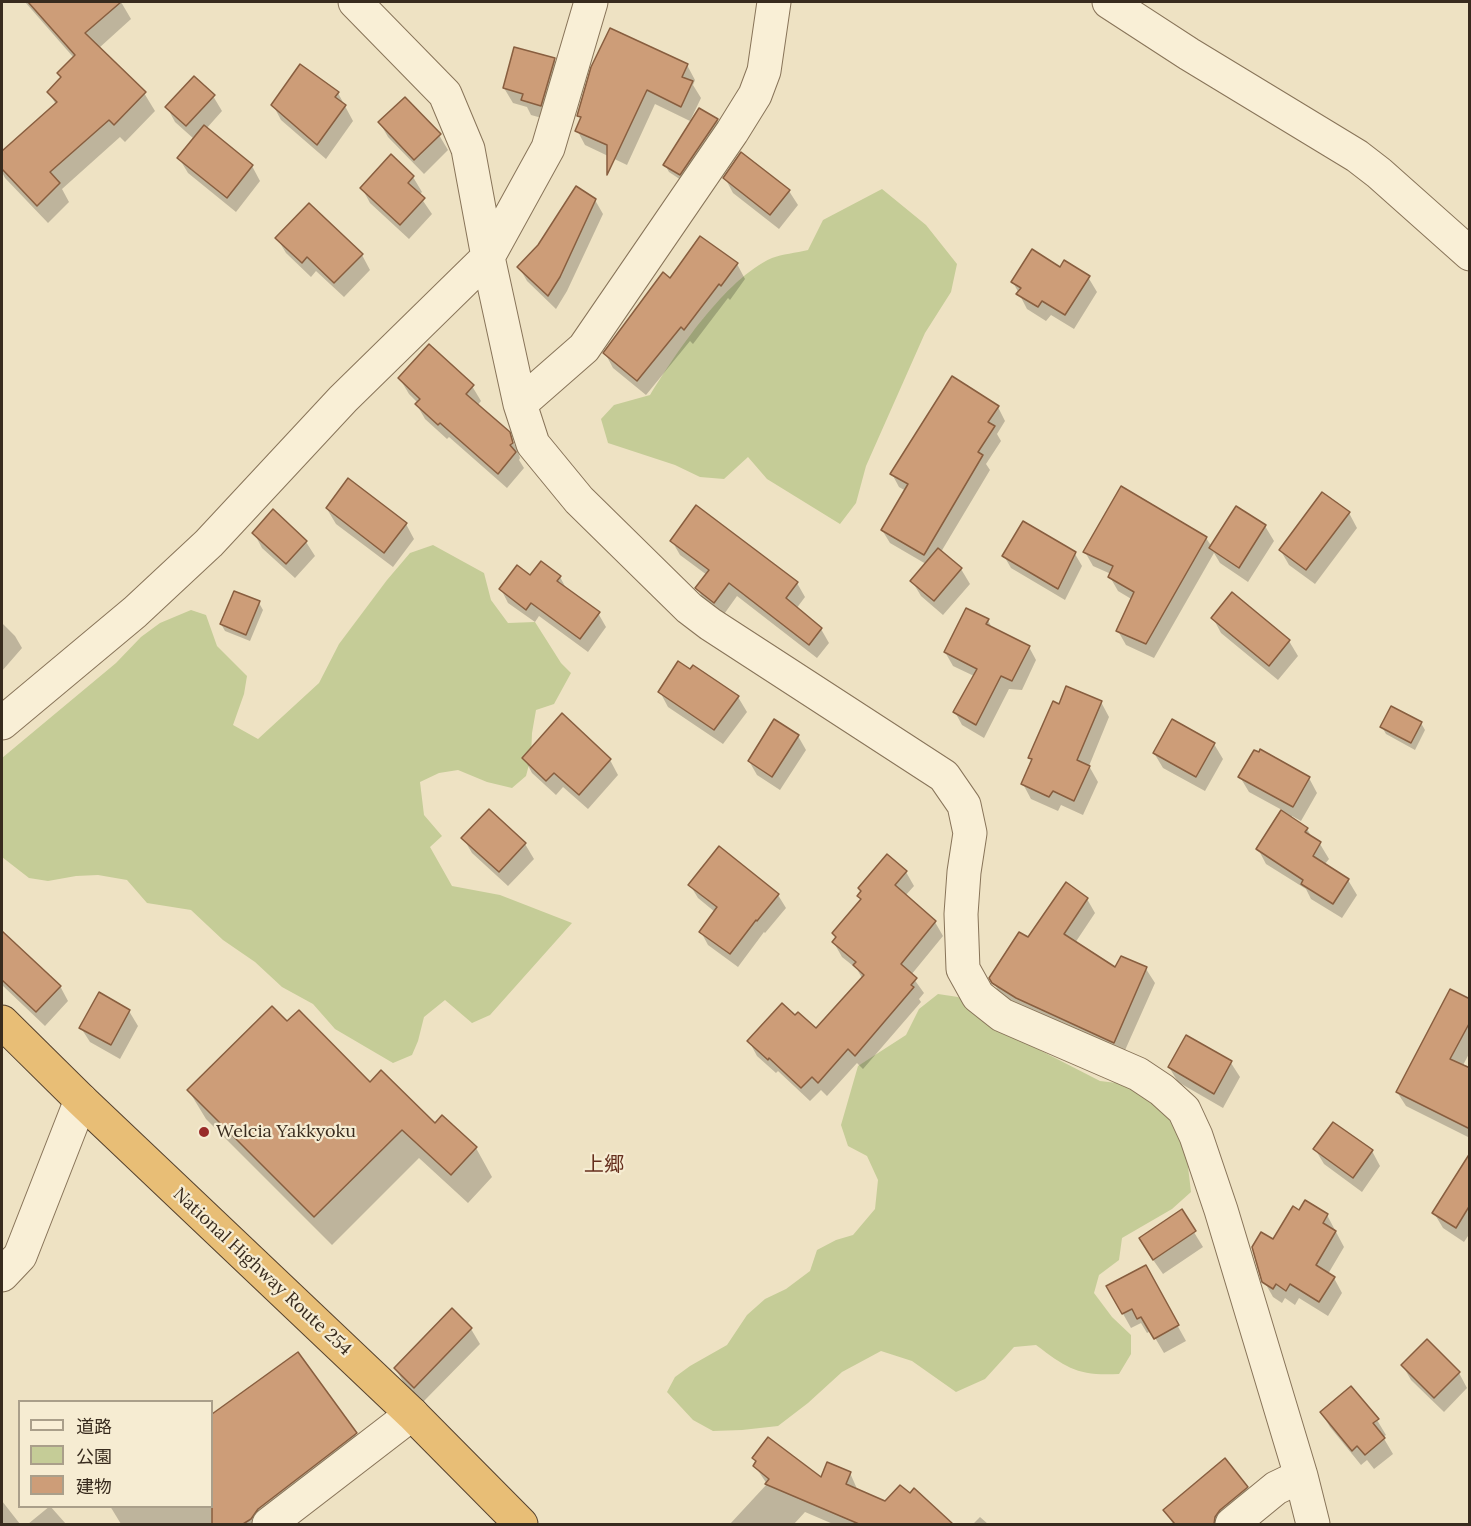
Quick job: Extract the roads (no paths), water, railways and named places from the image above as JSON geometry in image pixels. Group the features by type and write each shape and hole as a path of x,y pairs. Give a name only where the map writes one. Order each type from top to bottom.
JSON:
{"highway":[{"name":"National Highway Route 254","path":"2,1022 412,1414 521,1524"}],"street":[{"path":"355,2 445,94 468,149 520,404 533,444 579,500 689,608 710,624 944,776 964,805 970,833 963,872 961,914 963,969 978,996 1002,1015 1138,1074 1162,1090 1184,1110 1196,1136 1221,1210 1301,1476 1313,1524"},
{"path":"2,723 135,612 209,543 343,399 488,256 548,148 591,2"},
{"path":"520,404 585,348 732,132 755,95 764,71 774,2"},
{"path":"1109,2 1189,54 1357,156 1470,254"},
{"path":"2,1275 20,1256 81,1100"},
{"path":"269,1524 412,1414"},
{"path":"1232,1524 1276,1488 1301,1476"}],"place":[{"name":"Welcia Yakkyoku","path":"204,1132"}],"district":[{"name":"上郷","path":"604,1165"}]}
